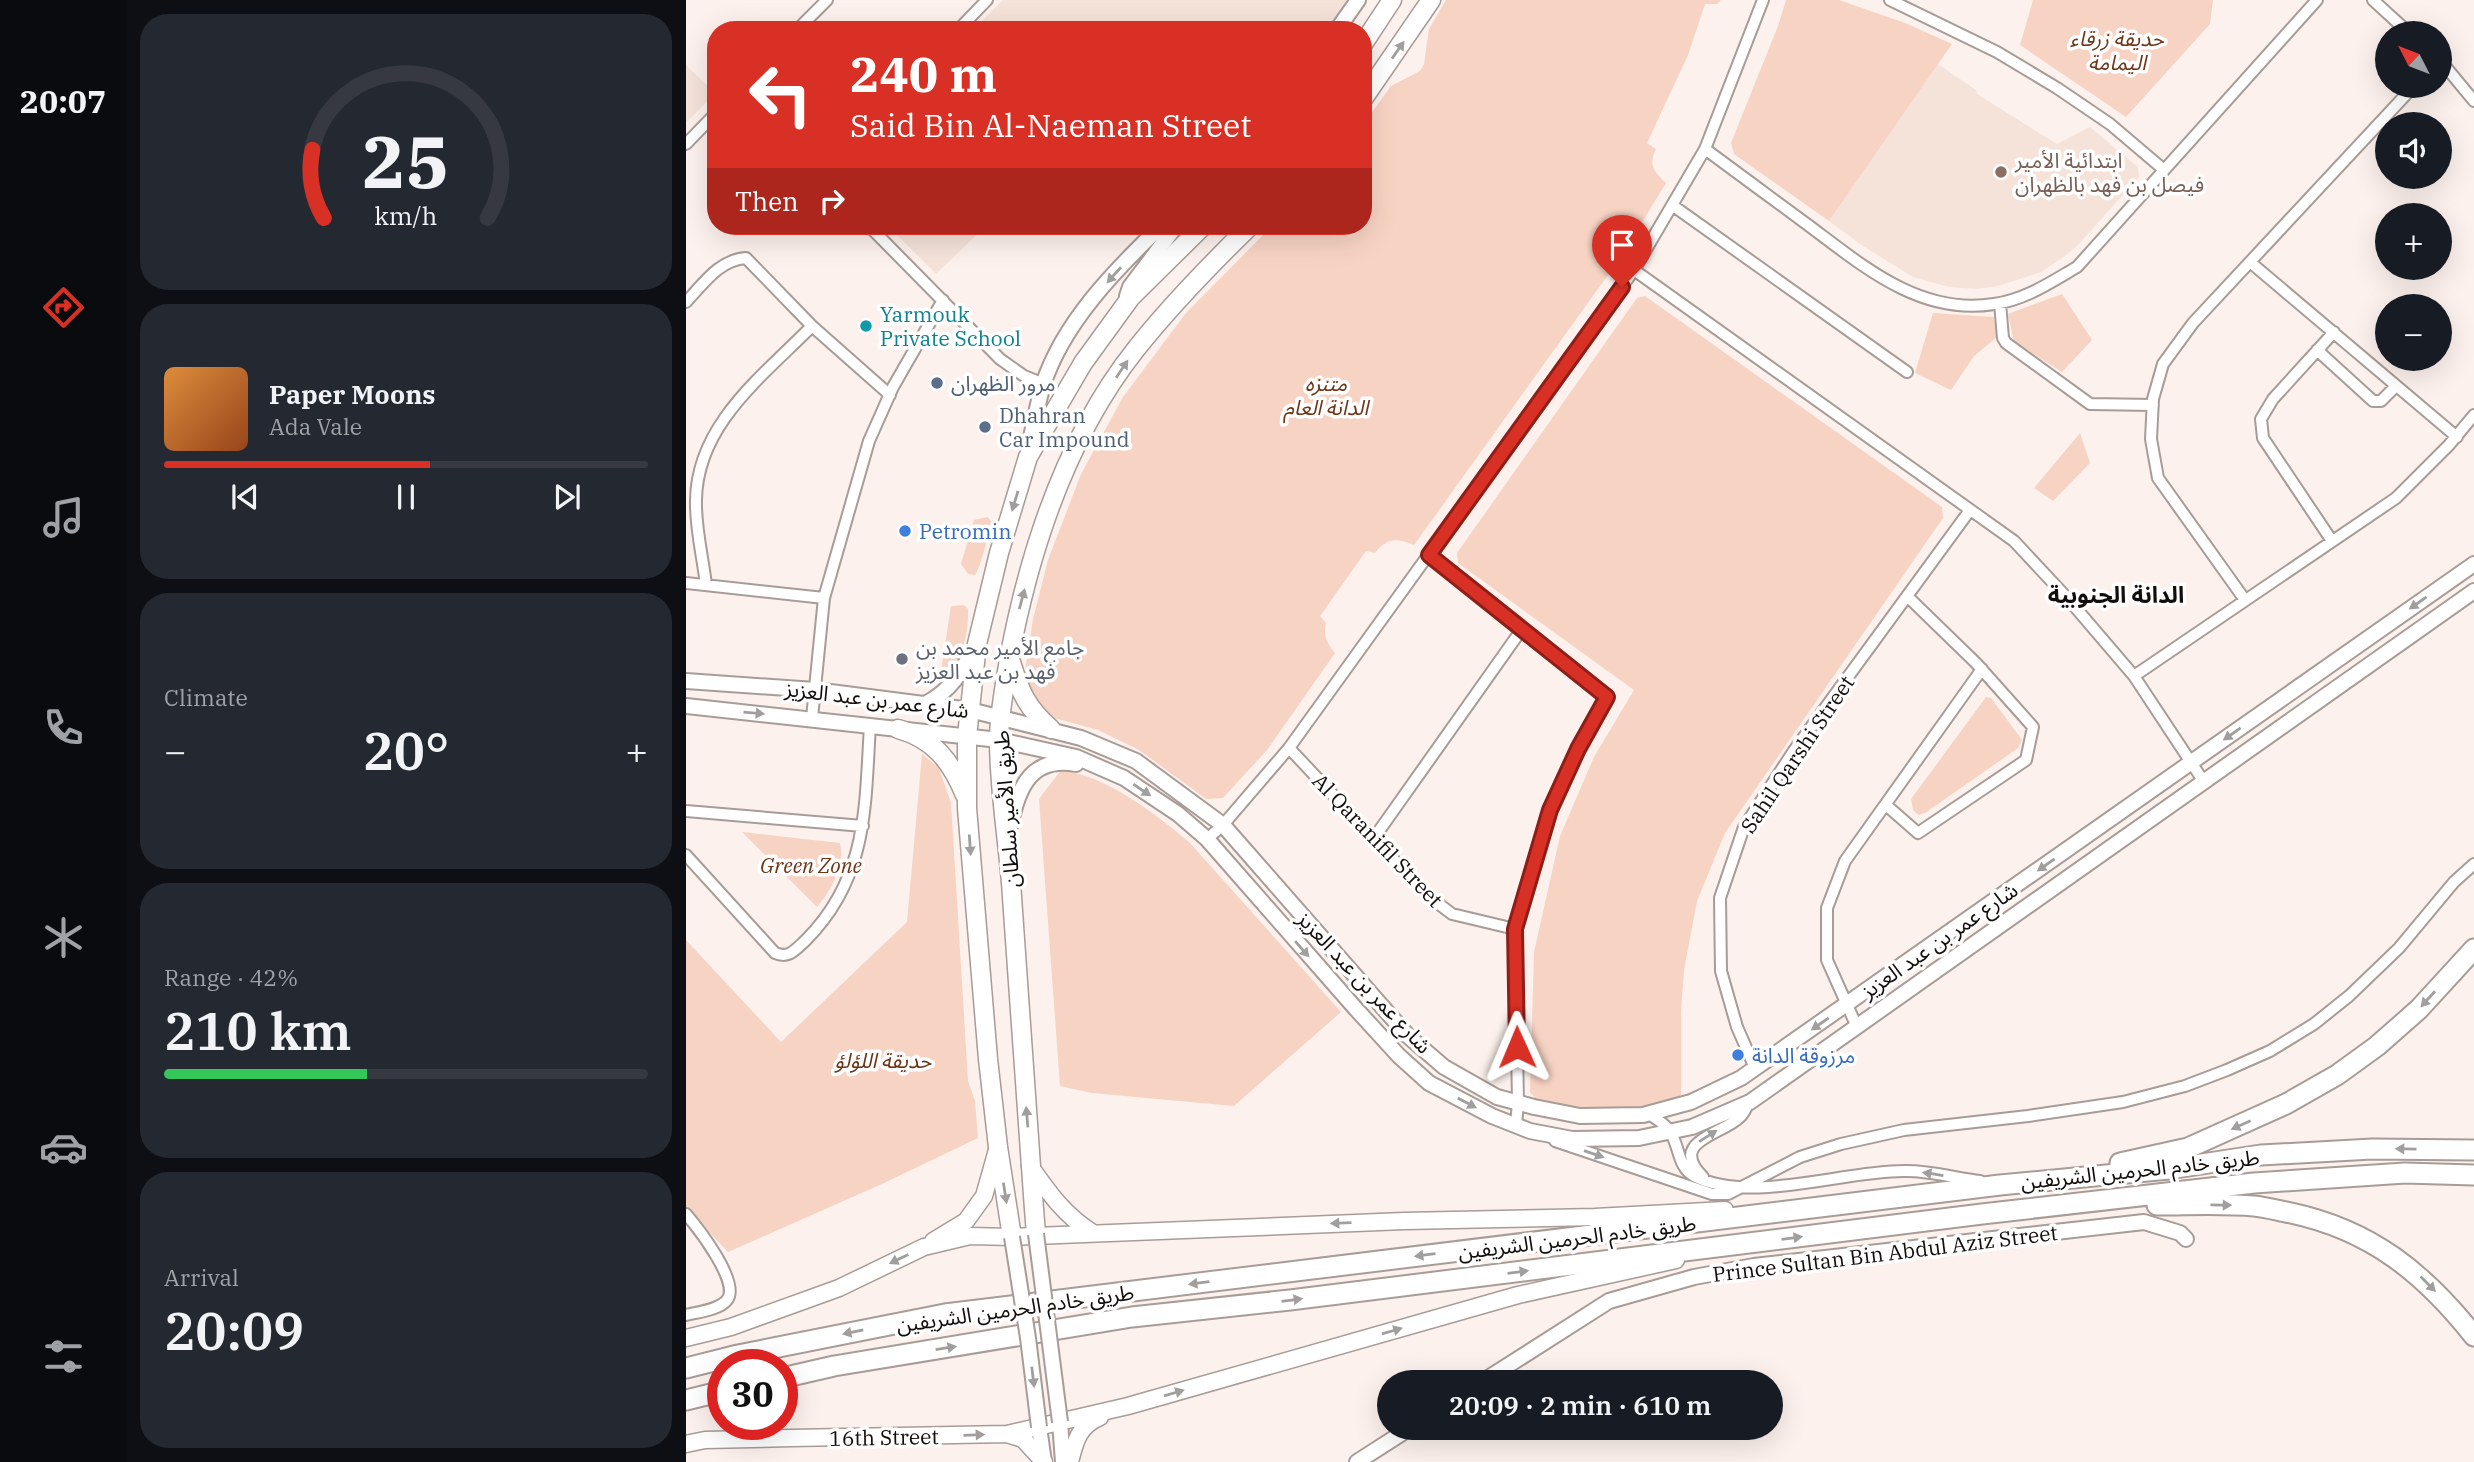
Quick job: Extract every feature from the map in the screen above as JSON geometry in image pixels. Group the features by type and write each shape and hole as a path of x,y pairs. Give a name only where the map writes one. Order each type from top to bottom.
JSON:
{"highway":[{"path":"2000,1185 2188,1148 2286,1104 2337,1074 2377,1046 2419,1009 2474,948"},
{"name":"طريق خادم الحرمين الشريفين","path":"686,1368 738,1355 945,1314 2000,1185 2169,1169 2261,1155 2372,1149 2474,1150"},
{"name":"طريق خادم الحرمين الشريفين","path":"798,1374 834,1366 1132,1317 1303,1299 2055,1206 2254,1183 2404,1172 2474,1175"},
{"path":"2055,1206 2256,1206 2304,1216 2342,1228 2385,1249 2418,1274 2451,1307 2474,1336"},
{"path":"686,1400 707,1395"}],"main road":[{"path":"1372,30 1392,0"},
{"path":"1372,86 1431,0"},
{"name":"طريق الأمير سلطان","path":"1012,1237 998,1147 987,1045 966,798 967,737 978,643 999,554 1028,457 1083,363 1131,297 1194,235"},
{"name":"طريق الأمير سلطان","path":"1036,1234 1012,894 1001,795 999,740 1000,716 1017,615 1037,541 1074,451 1102,398 1134,351 1190,284 1241,235"},
{"path":"1010,658 1025,700 1034,714 1051,730"},
{"path":"898,729 919,734 938,751 958,779 966,798"},
{"path":"686,1338 731,1327 839,1288 924,1247 965,1221 984,1196 998,1147"},
{"path":"1030,1166 1056,1203 1074,1222 1093,1233"},
{"path":"924,1247 970,1236 1012,1237 1036,1234 1634,1215 1923,1195"},
{"path":"1070,1462 1076,1438 1083,1427 1094,1419 1128,1406 1518,1295 1754,1243"},
{"name":"16th Street","path":"686,1444 705,1440 766,1438 1007,1434 1128,1406"},
{"path":"1007,1434 1023,1439 1044,1462"}],"street":[{"path":"806,21 827,0"},
{"path":"967,21 987,0"},
{"path":"1343,21 1358,0"},
{"path":"1208,838 1223,825 1289,748 1634,270 1705,149 1763,0"},
{"path":"1890,0 1906,3 2057,88 2110,124 2163,169"},
{"path":"1705,149 1877,277 1909,293 1947,305 2000,303 2034,292 2077,267 2317,0"},
{"path":"2372,0 2396,21"},
{"path":"2452,74 2474,101"},
{"path":"2245,600 2158,478 2151,439 2153,405 2163,364 2193,324 2403,98"},
{"path":"686,144 707,122"},
{"path":"1672,205 1907,372"},
{"path":"879,235 1000,359 1024,376 1044,384"},
{"path":"1028,457 1044,384 1064,339 1102,288 1152,235"},
{"path":"1122,310 1130,287 1169,235"},
{"path":"686,302 717,269 732,259 746,258 812,326 890,395"},
{"path":"2250,262 2457,437"},
{"path":"1634,270 2014,541 2134,676 2203,782"},
{"path":"812,718 824,598 869,441 890,395 943,300"},
{"path":"2000,303 2003,338 2006,343 2090,404 2153,405"},
{"path":"706,585 696,500 701,462 712,434 728,412 812,326"},
{"path":"2332,541 2263,438 2261,419 2273,398 2334,332"},
{"path":"2318,350 2373,401 2381,401 2396,386"},
{"path":"2134,676 2396,498 2457,437 2474,415"},
{"name":"Sahil Qarshi Street","path":"1755,1068 1737,1027 1721,971 1720,898 1744,827 1793,752 1970,510"},
{"path":"1429,555 1607,697 1578,749 1550,810 1515,929 1518,1103 1523,1128"},
{"name":"شارع عمر بن عبد العزيز","path":"686,681 815,690 970,710 1081,738 1136,761 1223,825 1408,1036 1444,1067 1497,1097 1518,1103 1580,1116 1648,1114 1691,1102 1741,1078 2474,564"},
{"path":"686,583 824,598"},
{"path":"1523,1128 1572,1139 1639,1138 1692,1127 1750,1102 2474,591"},
{"path":"1886,806 1918,833 2026,760 2033,727 1982,669 1907,596"},
{"path":"1374,838 1522,629"},
{"path":"925,704 943,694 955,682 978,643"},
{"path":"1857,1027 1827,960 1827,908 1845,861 1982,669"},
{"path":"686,706 999,740 1076,757 1124,778 1208,838 1399,1056 1429,1083 1492,1116 1712,1194 1728,1194 1800,1157 1841,1144 1904,1130 2123,1102 2185,1086 2227,1070 2281,1044 2314,1024 2348,996 2399,948 2454,882 2474,864"},
{"path":"686,855 775,953 783,956 791,954 818,928 839,900 854,863 863,825 870,725"},
{"name":"Al Qaranifil Street","path":"1289,748 1427,895 1452,914 1515,929"},
{"path":"1006,842 1023,784 1042,767 1064,762 1106,770"},
{"path":"686,811 863,825"},
{"path":"1705,1179 1692,1161 1695,1146 1701,1139 1740,1117 1750,1102"},
{"path":"1648,1114 1671,1132 1687,1171 1705,1179 1740,1187 1905,1171 2000,1185"},
{"path":"686,1214 709,1245 731,1290 728,1300 721,1305 686,1315"},
{"name":"Prince Sultan Bin Abdul Aziz Street","path":"1501,1370 1609,1301 1694,1277 1754,1266 2144,1223 2180,1233 2186,1238"},
{"name":"طريق الأمير سلطان","path":"1036,1234 1063,1462"},
{"path":"1012,1237 1044,1462"},
{"path":"1357,1462 1391,1440"}],"shaded area":[{"path":"1003,0 1354,0 1339,21 982,21"},
{"name":"ابتدائية الأمير فيصل بن فهد بالظهران","path":"1938,64 1976,90 1977,94 2057,144 2090,127 2138,167 2139,177 2078,245 2041,272 1998,286 1977,289 1949,287 1913,277 1829,221"},
{"path":"686,65 707,85 707,101 686,123"},
{"path":"897,235 977,235 936,274"}],"green space":[{"name":"متنزه الدانة العام","path":"1446,0 1721,0 1717,4 1705,4 1688,55 1647,143 1656,149 1652,160 1653,168 1666,183 1618,261 1414,545 1393,540 1375,553 1366,551 1320,616 1326,623 1326,639 1335,653 1267,750 1223,798 1206,799 1139,750 1098,730 1051,717 1042,711 1024,678 1033,619 1048,560 1081,474 1123,397 1186,313 1263,235 1372,235 1372,112 1391,86 1420,71 1424,64 1429,29"},
{"path":"1786,0 1839,0 1905,23 1952,44 1829,221 1734,154 1731,143"},
{"name":"حديقة زرقاء اليمامة","path":"2033,0 2213,0 2210,24 2126,117 2020,45"},
{"path":"2062,294 2092,340 2062,372 2014,342 2008,314"},
{"path":"1645,296 1942,507 1943,518 1725,833 1697,901 1684,970 1681,1095 1652,1105 1632,1108 1568,1108 1538,1100 1530,1092 1534,952 1560,836 1594,757 1634,690 1458,563 1457,553 1637,298"},
{"path":"1933,313 1994,317 1997,337 1974,356 1951,390 1915,373"},
{"path":"2080,433 2090,463 2053,501 2034,488"},
{"path":"988,517 993,524 980,564 975,575 968,574 961,564 974,520"},
{"path":"964,605 968,609 965,638 960,657 945,682 941,671 951,606"},
{"path":"1986,697 1991,698 2022,740 2018,748 1919,815 1913,810 1911,799"},
{"name":"حديقة اللؤلؤ","path":"922,754 939,768 951,803 968,1081 975,1101 978,1138 728,1252 686,1208 686,940 781,1042 907,922"},
{"path":"1061,770 1113,788 1162,820 1190,843 1341,1012 1234,1106 1092,1093 1060,1086 1039,799"},
{"name":"Green Zone","path":"742,832 840,843 839,869 817,907"}],"place":[{"name":"ابتدائية الأمير فيصل بن فهد بالظهران","path":"2001,172"},
{"name":"Yarmouk Private School","path":"866,326"},
{"name":"مرور الظهران","path":"937,383"},
{"name":"Dhahran Car Impound","path":"985,427"},
{"name":"Petromin","path":"905,531"},
{"name":"جامع الأمير محمد بن فهد بن عبد العزيز","path":"902,659"},
{"name":"مرزوقة الدانة","path":"1738,1055"}],"district":[{"name":"الدانة الجنوبية","path":"2116,594"}],"route":[{"path":"1517,1047 1515,929 1550,810 1578,749 1607,697 1429,555 1622,287"}]}
